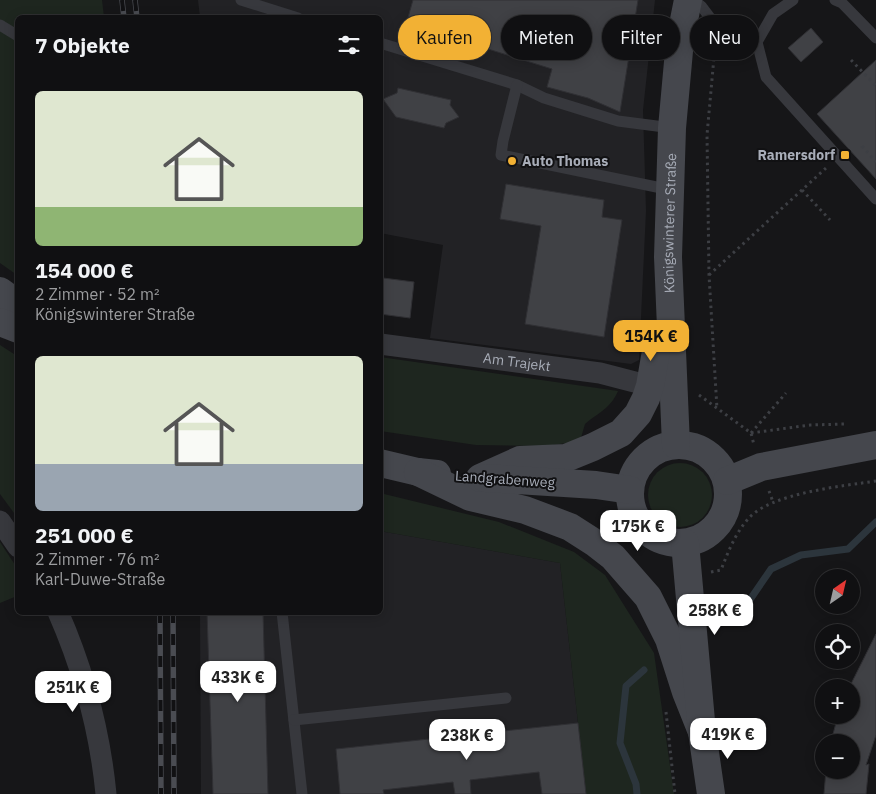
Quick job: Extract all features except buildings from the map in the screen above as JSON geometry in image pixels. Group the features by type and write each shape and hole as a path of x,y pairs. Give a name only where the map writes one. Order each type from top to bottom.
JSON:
{"main road":[{"name":"Königswinterer Straße","path":"676,445 668,278 672,128 680,40 688,0"},
{"path":"480,478 520,460 566,458 621,433 638,414 650,386 668,278"},
{"path":"0,291 15,302"},
{"path":"0,322 15,327"},
{"path":"727,482 761,467 876,445"},
{"path":"687,446 708,454 723,471 727,482 729,493 728,505 717,527 708,535 686,543 673,543 661,540 650,534 634,514 630,502 632,479 638,468 645,459 664,447 687,446"},
{"name":"Landgrabenweg","path":"383,464 418,472 596,485 630,490"},
{"path":"418,472 470,497 525,510 570,527 595,543 613,558 648,597 669,639 686,692 702,732"},
{"path":"686,543 702,732 711,794"}],"street":[{"name":"Am Trajekt","path":"383,344 600,373 650,386"},
{"path":"0,521 15,543"},
{"path":"59,615 73,648 94,722 106,794"}],"lane":[{"path":"241,0 288,15"},
{"path":"694,0 708,15"},
{"path":"759,38 773,14 793,0"},
{"path":"834,0 842,3 876,38"},
{"path":"0,25 15,34"},
{"path":"383,44 517,85 544,98 618,121 672,128"},
{"path":"759,50 766,77 876,199"},
{"path":"517,85 501,155 671,190"},
{"path":"282,615 302,794"},
{"path":"294,720 506,698"}],"path":[{"path":"714,60 707,135 708,276 717,410"},
{"path":"852,60 876,86"},
{"path":"862,146 876,162"},
{"path":"708,276 838,158"},
{"path":"802,190 830,220"},
{"path":"786,393 751,433 810,425 852,424"},
{"path":"721,570 731,544 749,518 773,502 798,494 876,480"}],"shaded area":[{"path":"0,0 102,0 104,15 15,15 15,274 0,263"},
{"name":"Auto Thomas","path":"198,0 655,0 653,15 602,15 602,60 648,60 643,110 646,211 639,360 631,364 430,338 443,245 383,234 383,15 200,15"},
{"path":"0,345 15,355 15,514 0,494"},
{"path":"383,357 618,391 608,406 585,424 580,441 546,446 476,445 383,431"},
{"path":"674,463 686,463 703,472 710,483 712,495 710,507 703,518 686,527 674,527 662,522 653,513 648,501 648,489 653,477 662,468"},
{"path":"383,494 499,522 574,552 605,575 654,653 674,794 586,794 560,563 383,532"},
{"path":"383,532 560,563 586,794 201,794 200,615 383,615"},
{"path":"0,542 15,565 15,597 0,603"}],"waterway":[{"path":"747,604 771,569 801,555 848,549 876,522"},
{"path":"637,794 636,784 620,743 626,686 644,670"}],"railway":[{"path":"122,0 124,15"},
{"path":"135,0 137,15"},
{"path":"160,615 161,794"},
{"path":"173,615 174,794"}],"place":[{"name":"Ramersdorf","path":"845,155"},
{"name":"Auto Thomas","path":"512,161"}]}
